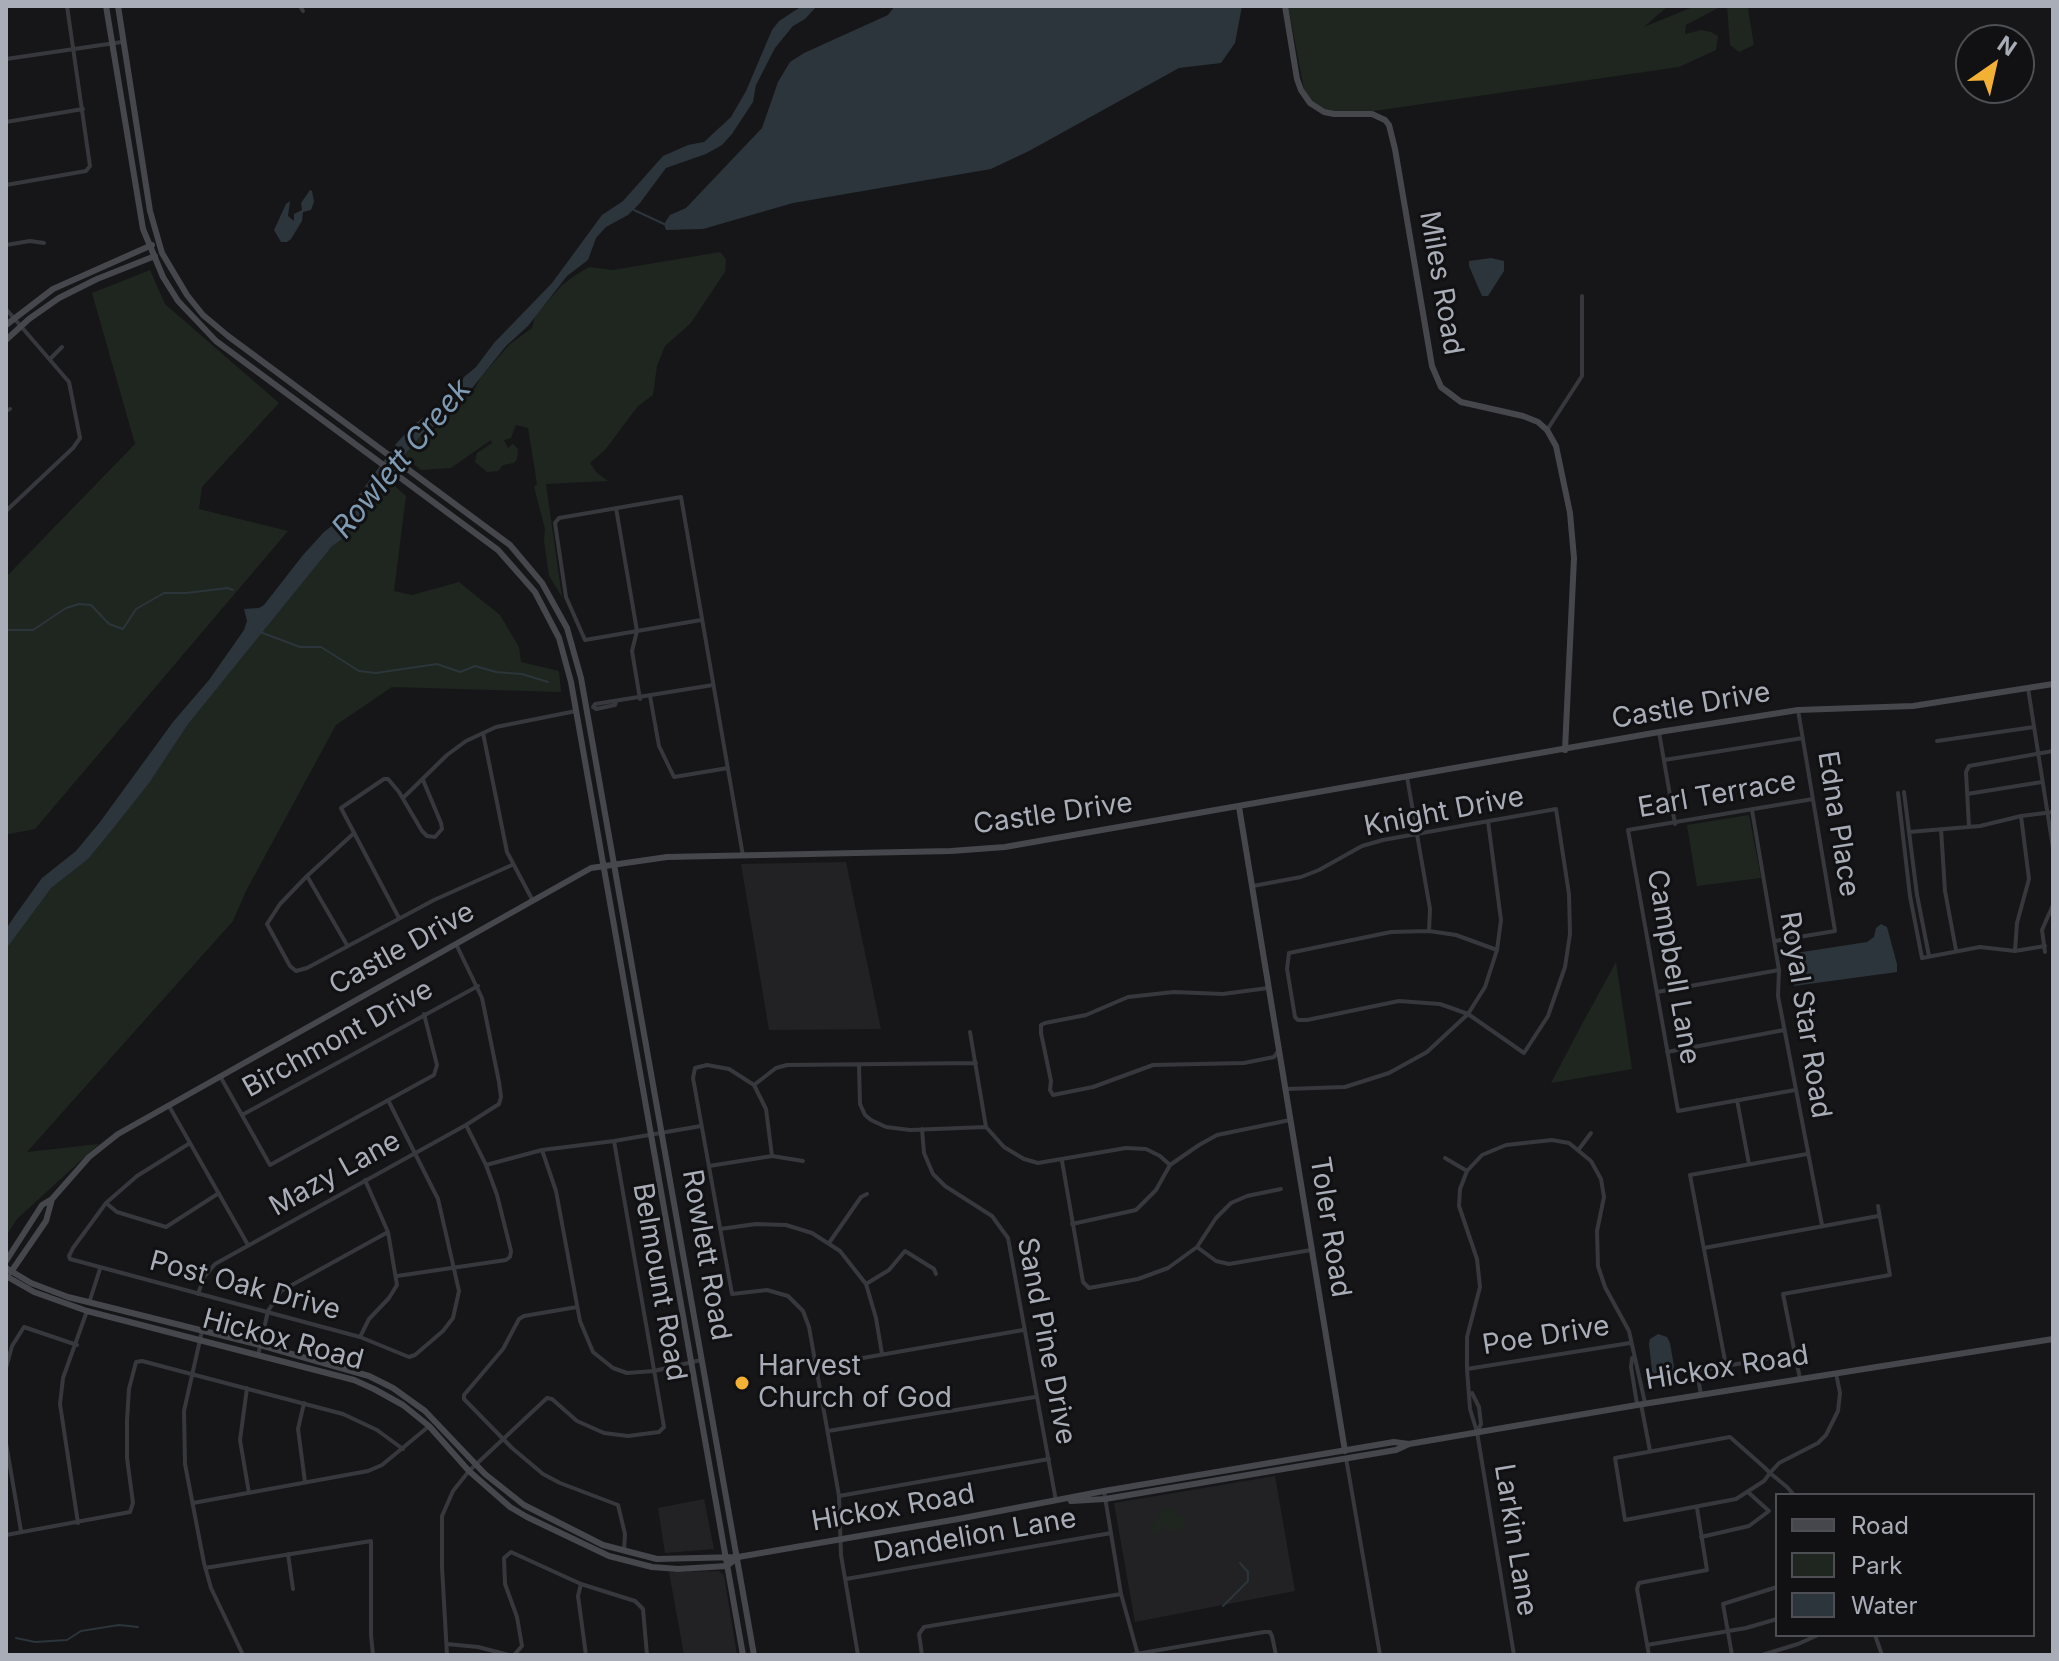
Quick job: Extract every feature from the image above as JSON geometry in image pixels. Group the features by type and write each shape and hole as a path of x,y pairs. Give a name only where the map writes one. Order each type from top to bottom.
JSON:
{"street":[{"path":"6,185 86,171 90,166 67,6"},
{"path":"106,6 139,209 149,247 170,290 216,341 498,550 535,592 559,638 576,711"},
{"path":"118,6 150,211 162,253 181,287 207,319 510,545 542,583 572,641 590,707 594,751"},
{"name":"Miles Road","path":"1285,6 1297,79 1310,103 1334,114 1372,114 1389,125 1432,366 1441,387 1461,402 1523,416 1547,430"},
{"path":"6,59 124,42"},
{"path":"6,122 83,109"},
{"path":"6,245 30,241 44,243"},
{"path":"6,325 53,289 159,243"},
{"path":"6,340 43,309 77,288 162,253"},
{"path":"1565,750 1573,535 1558,454 1547,430 1582,376 1582,296"},
{"path":"6,309 64,374 73,392 80,438 6,511"},
{"path":"51,358 62,347"},
{"path":"701,620 585,640 566,597 555,523 559,518 681,497 743,856"},
{"path":"616,508 637,631 632,651 640,699"},
{"name":"Castle Drive","path":"6,1261 42,1205 52,1199 89,1157 118,1134 591,868 667,857 1005,847 1798,710 1913,706 2053,684"},
{"path":"590,707 614,700 617,703 713,685"},
{"path":"2028,688 2042,782 2050,813 2053,848"},
{"path":"650,696 659,746 674,777 728,768"},
{"name":"Edna Place","path":"1774,941 1835,931 1798,710"},
{"path":"403,798 459,744 515,722 576,711 583,715 594,751"},
{"name":"Rowlett Road","path":"576,711 743,1655"},
{"path":"1937,741 2034,727"},
{"path":"1659,732 1675,824"},
{"path":"483,733 503,839 512,865 533,901"},
{"path":"1664,760 1803,738"},
{"name":"Rowlett Road","path":"594,751 754,1655"},
{"path":"1969,827 1966,772 1969,766 2053,752"},
{"path":"1407,777 1430,909 1429,931"},
{"path":"399,918 341,808 388,779 422,831 430,838 435,837 440,833 441,823 423,780"},
{"path":"1967,794 2042,782"},
{"path":"1901,792 1910,896 1925,957 1980,947 2015,951 2045,949 2042,930 2053,905"},
{"name":"Earl Terrace","path":"1628,830 1813,799"},
{"name":"Toler Road","path":"1239,807 1380,1655"},
{"name":"Knight Drive","path":"1251,887 1301,877 1362,846 1556,809 1569,894 1570,934 1565,967 1548,1016 1524,1053 1468,1014"},
{"name":"Royal Star Road","path":"1752,810 1779,970 1778,996 1822,1225"},
{"path":"1906,833 1969,827 2050,813"},
{"path":"2015,951 2017,923 2029,879 2021,816"},
{"path":"1285,1089 1345,1087 1389,1073 1427,1052 1468,1014 1485,987 1497,950 1501,920 1488,821"},
{"path":"1941,829 1945,891 1956,950"},
{"name":"Campbell Lane","path":"1628,830 1678,1111 1737,1100"},
{"path":"353,834 280,904 267,924 290,966 296,971 512,865"},
{"path":"307,876 347,945"},
{"path":"1468,1014 1440,1004 1410,1000 1298,1020 1287,969 1289,953 1391,932 1429,931 1456,935 1497,950"},
{"path":"456,944 478,986"},
{"path":"1657,992 1779,970"},
{"name":"Birchmont Drive","path":"388,1100 270,1165 242,1115 478,986"},
{"name":"Mazy Lane","path":"198,1294 209,1270 248,1245 496,1107 501,1097 490,1030 478,986"},
{"path":"1268,988 1223,994 1174,992 1128,997 1086,1015 1041,1025 1051,1094 1093,1087 1153,1065 1244,1063 1274,1057 1279,1050"},
{"path":"424,1014 432,1037 437,1071 427,1080 388,1100 438,1199 455,1268"},
{"path":"632,1031 643,1029"},
{"path":"1667,1052 1784,1030"},
{"path":"970,1032 986,1127 1000,1143 1024,1159 1038,1163 1062,1161 1137,1148 1153,1151 1170,1165"},
{"path":"754,1085 782,1066 976,1063"},
{"path":"772,1156 766,1109 754,1085 729,1069 707,1065 695,1068 693,1078 732,1294 767,1290 788,1296 803,1311 809,1327 839,1496 840,1539 858,1655"},
{"path":"859,1065 860,1104 865,1115 886,1127 986,1127"},
{"path":"220,1076 242,1115"},
{"path":"1749,1164 1737,1100 1795,1090"},
{"path":"168,1104 248,1245"},
{"path":"1072,1224 1136,1210 1156,1190 1170,1165 1222,1133 1290,1120"},
{"path":"397,1276 510,1257 497,1195 466,1125"},
{"path":"486,1165 542,1150 701,1126"},
{"name":"Sand Pine Drive","path":"922,1129 924,1153 933,1174 945,1186 986,1211 1004,1229 1056,1501"},
{"path":"1579,1149 1591,1133"},
{"path":"1477,1432 1470,1409 1467,1337 1480,1287 1477,1259 1459,1206 1460,1189 1467,1171 1482,1155 1506,1145 1552,1140 1569,1143 1579,1149 1591,1161 1601,1179 1604,1197 1597,1231 1598,1266 1605,1287 1629,1331 1633,1355 1631,1367 1650,1451"},
{"name":"Belmount Road","path":"503,1439 542,1401 552,1399 577,1421 604,1433 628,1436 662,1430 664,1427 614,1141"},
{"path":"190,1143 137,1176 106,1203 117,1212 166,1227 219,1193"},
{"path":"542,1150 556,1191 577,1307 585,1335 599,1359 627,1373 654,1371 702,1360"},
{"path":"1726,1366 1690,1175 1808,1154"},
{"path":"709,1166 772,1156 803,1161"},
{"path":"1445,1158 1467,1171"},
{"path":"1062,1161 1086,1287 1154,1275 1168,1268 1197,1247 1216,1218 1231,1203 1247,1196 1281,1189"},
{"path":"360,1337 369,1319 394,1292 397,1276 388,1232 365,1180"},
{"path":"829,1243 861,1197 867,1194"},
{"path":"7,1274 46,1221 52,1199"},
{"name":"Post Oak Drive","path":"106,1203 73,1248 70,1259 360,1337 409,1357 443,1331 453,1318 459,1291 455,1268"},
{"path":"1800,1379 1783,1294 1890,1275 1878,1206"},
{"path":"1704,1248 1880,1215"},
{"path":"720,1229 756,1224 786,1225 812,1233 829,1243 848,1259 866,1284 882,1354"},
{"path":"258,1355 268,1311 276,1296 388,1232"},
{"path":"1197,1247 1216,1261 1229,1264 1311,1250"},
{"path":"866,1284 889,1270 905,1251 934,1269 936,1274"},
{"path":"78,1523 60,1404 63,1378 77,1345 100,1269"},
{"name":"Hickox Road","path":"7,1274 42,1296 260,1345 357,1372 393,1388 435,1420 503,1491 524,1505 623,1552 673,1560 738,1557 1104,1491 1213,1473 1226,1475"},
{"name":"Hickox Road","path":"88,1307 199,1340 354,1380 374,1389 403,1405 429,1426 469,1471 510,1507 609,1556 672,1569 727,1566 738,1557"},
{"path":"577,1307 519,1319 503,1349 466,1390 464,1399 543,1474 573,1489 618,1505 625,1534 623,1552"},
{"path":"6,1368 12,1346 24,1327 77,1345"},
{"path":"817,1366 1023,1330"},
{"path":"202,1331 184,1411 183,1441 205,1568 211,1588 243,1655"},
{"name":"Hickox Road","path":"1056,1501 1105,1499 1346,1454 1394,1442 1409,1444 2053,1339"},
{"name":"Poe Drive","path":"1467,1369 1631,1342"},
{"path":"1701,1395 1697,1371 1795,1354"},
{"path":"6,1535 128,1514 133,1503 127,1458 127,1420 136,1362 304,1403 360,1421 403,1449"},
{"path":"1792,1493 1770,1473 1730,1437 1615,1458 1625,1520 1721,1504 1749,1493 1770,1473 1789,1457 1826,1435 1838,1411 1840,1393 1836,1373"},
{"path":"247,1388 240,1440 249,1493"},
{"path":"1470,1390 1479,1407 1481,1424 1477,1432"},
{"path":"828,1431 1036,1397"},
{"path":"304,1403 298,1429 305,1482"},
{"path":"193,1503 368,1471 382,1465 429,1426"},
{"name":"Larkin Lane","path":"1477,1432 1514,1655"},
{"path":"447,1655 442,1516 453,1491 503,1439"},
{"path":"6,1443 22,1532"},
{"path":"839,1496 1049,1459"},
{"path":"1164,1489 1168,1482 1213,1473"},
{"path":"1104,1491 1121,1594 1138,1654"},
{"path":"1701,1537 1749,1526 1769,1511 1749,1493"},
{"path":"1649,1655 1637,1589 1639,1583 1707,1570 1696,1508"},
{"name":"Dandelion Lane","path":"846,1579 1111,1533"},
{"path":"205,1568 371,1541 373,1655"},
{"path":"447,1644 511,1655 522,1646 517,1617 505,1584 504,1558 511,1552 581,1584 640,1604 647,1655"},
{"path":"288,1554 293,1589"},
{"path":"672,1569 673,1560"},
{"path":"581,1584 578,1596 586,1655"},
{"path":"1732,1655 1725,1631 1723,1604 1775,1588"},
{"path":"922,1655 919,1634 924,1627 1121,1594"},
{"path":"1647,1645 1775,1619"},
{"path":"1130,1655 1270,1632 1276,1655"},
{"path":"1762,1655 1814,1637"}],"shaded area":[{"path":"846,862 881,1029 769,1030 741,864"},
{"path":"1275,1476 1295,1591 1135,1622 1114,1503"},
{"path":"704,1499 714,1549 665,1553 658,1508"},
{"path":"719,1571 724,1575 737,1655 684,1655 669,1572"}],"green space":[{"path":"1288,6 1668,6 1644,27 1695,6 1720,7 1686,25 1685,34 1701,30 1711,32 1718,36 1716,50 1679,67 1374,111 1336,112 1312,102 1304,89"},
{"path":"1727,6 1752,6 1748,9 1754,45 1739,52 1730,45"},
{"path":"720,252 726,259 725,272 690,324 665,346 657,366 653,395 638,406 605,450 590,463 608,481 546,484 562,597 549,576 545,529 534,487 537,484 528,428 516,425 511,438 504,440 508,448 513,444 518,449 517,459 514,463 503,465 498,471 487,472 475,462 477,453 492,443 491,440 451,468 421,470 403,456 419,436 430,433 456,402 475,388 510,344 532,328 535,316 574,276 589,267 613,270"},
{"path":"150,270 165,304 279,403 202,487 199,509 288,531 35,829 9,834 6,833 6,577 135,444 92,293"},
{"path":"384,476 406,496 394,591 412,595 459,582 500,615 519,647 521,662 559,671 561,692 392,687 336,725 246,891 233,921 27,1152 99,1144 17,1219 6,1236 6,936 87,847 169,736"},
{"path":"1749,815 1761,878 1697,886 1687,825"},
{"path":"1616,962 1632,1069 1551,1083 1581,1026"},
{"path":"1166,1506 1186,1521 1175,1533 1164,1526 1157,1536 1149,1530"}],"water":[{"path":"802,6 817,6 793,26 775,48 756,85 753,102 732,134 722,145 706,154 666,168 628,215 606,227 596,238 588,260 567,276 528,326 506,346 473,387 430,430 422,434 401,459 342,539 332,546 188,724 149,783 111,831 88,859 51,888 6,949 6,929 42,878 76,851 100,822 244,630 247,621 244,609 264,605 303,555 342,518 411,427 452,395 494,343 552,283 602,215 623,201 663,156 704,142 731,117 746,91 772,30 779,21"},
{"path":"895,6 1242,6 1235,43 1221,63 1179,68 991,169 793,203 703,229 666,230 664,224 670,215 686,208 762,128 778,82 790,62 888,15"},
{"path":"310,190 314,202 311,210 303,212 302,221 291,239 281,242 274,230 286,204 290,201 288,216 294,221 294,214 302,210 301,203"},
{"path":"1491,258 1504,261 1504,271 1488,296 1482,296 1469,261"},
{"path":"1881,924 1887,927 1897,972 1794,986 1793,958 1796,953 1867,942 1874,937 1876,928"},
{"path":"1658,1334 1667,1337 1670,1343 1674,1366 1672,1373 1665,1378 1655,1376 1652,1371 1649,1344 1650,1339"}],"waterway":[{"path":"634,210 664,224"},
{"path":"6,630 33,630 66,608 79,604 91,605 109,624 123,629 136,609 164,593 233,590"},
{"path":"260,632 300,647 321,647 359,671 376,673 437,664 460,672 475,666 548,682"},
{"path":"1223,1606 1248,1581 1248,1572 1240,1563"},
{"path":"16,1638 35,1642 67,1640 81,1631 119,1625 138,1627"}],"place":[{"name":"Harvest Church of God","path":"742,1383"}],"water label":[{"name":"Rowlett Creek","path":"402,459"}]}
